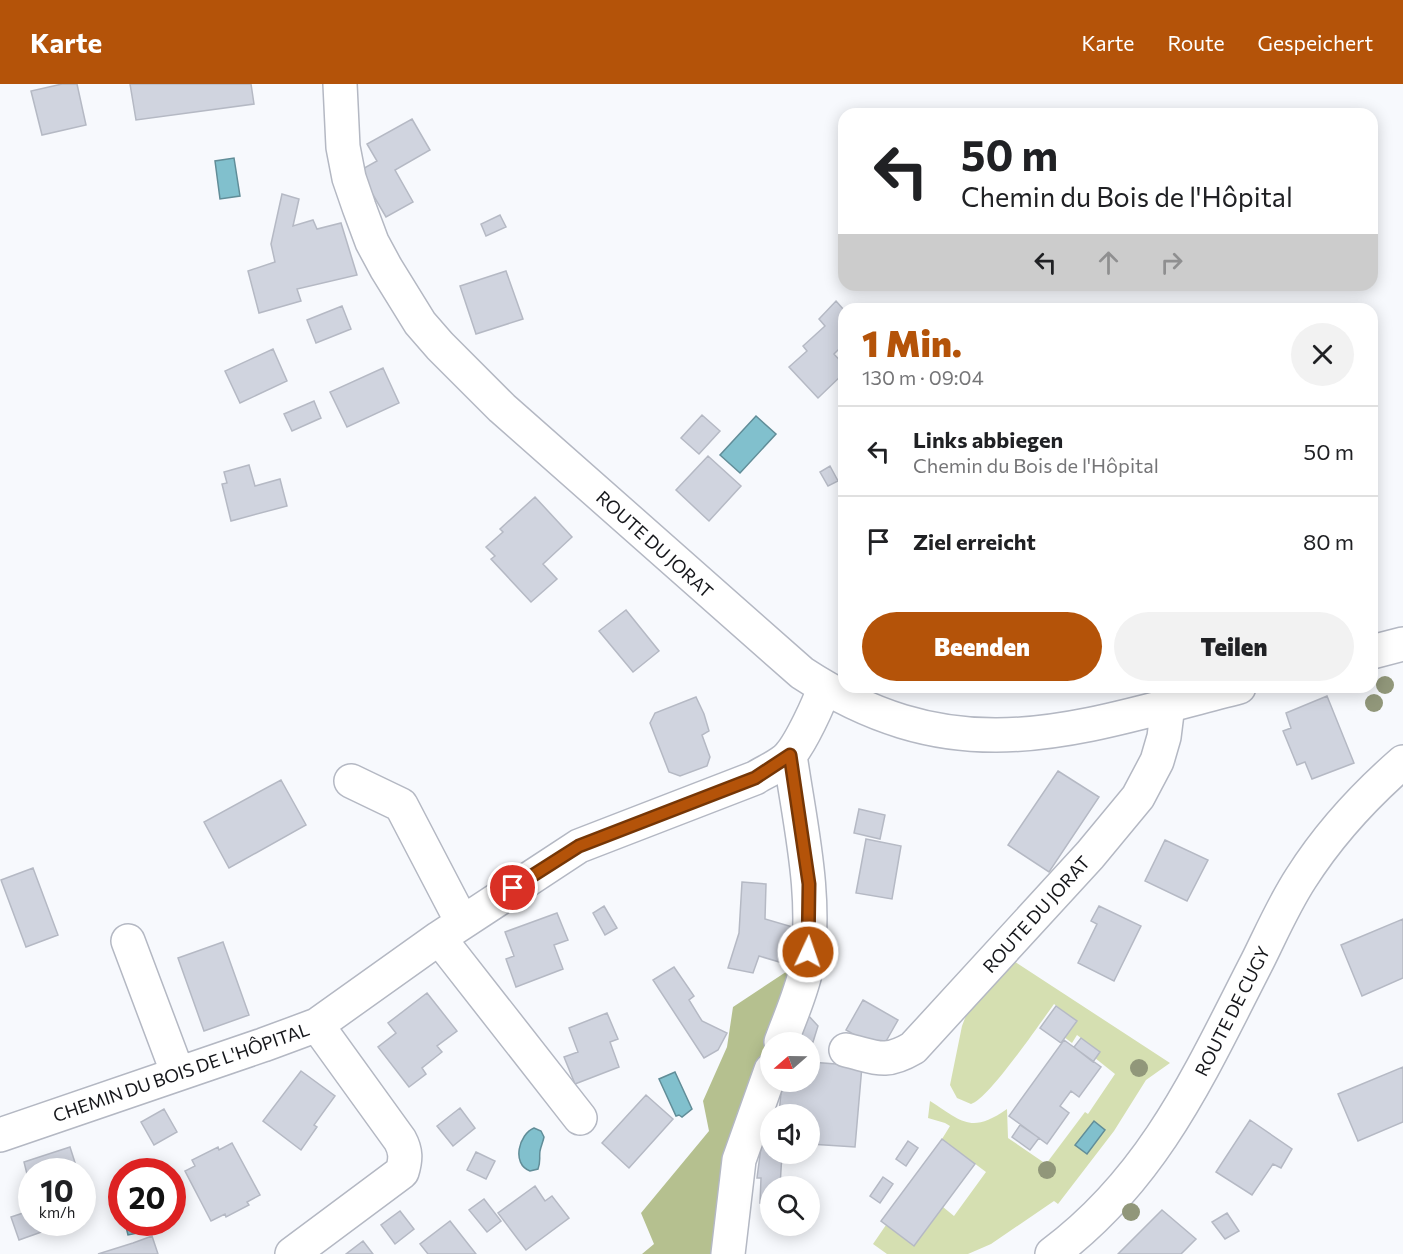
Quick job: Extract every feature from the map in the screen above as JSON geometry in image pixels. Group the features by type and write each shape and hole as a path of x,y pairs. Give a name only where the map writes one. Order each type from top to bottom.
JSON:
{"street":[{"name":"ROUTE DU JORAT","path":"340,84 343,147 349,178 386,268 420,323 502,408 782,657 824,688 860,706 902,722 949,733 986,737 1049,733 1087,726 1215,693"},
{"path":"1378,650 1403,644"},
{"name":"CHEMIN DU BOIS DE L'HÔPITAL","path":"0,1135 317,1025 450,930 579,846 755,778 790,755 818,705 824,688"},
{"name":"ROUTE DU JORAT","path":"846,1050 886,1060 900,1056 913,1048 927,1033 1090,855 1138,797 1157,761 1164,737 1168,705"},
{"path":"785,1032 806,971 809,932 809,884 790,755"},
{"name":"ROUTE DE CUGY","path":"1052,1254 1117,1197 1172,1124 1300,879 1327,841 1356,807 1401,770"},
{"path":"351,781 401,805 450,930 580,1118"},
{"path":"128,941 178,1074"},
{"path":"292,1254 402,1172 406,1161 405,1150 400,1140 317,1025"},
{"path":"728,1254 739,1160 763,1092"}],"green space":[{"path":"1006,956 1170,1063 1146,1080 1114,1131 1058,1204 1054,1201 991,1244 968,1254 887,1254 873,1244 886,1225 914,1246 943,1207 954,1216 986,1172 942,1139 950,1126 928,1118 930,1101 959,1119 976,1123 995,1117 1007,1109 1008,1138 1046,1164 1085,1112 1088,1114 1115,1074 1095,1058 1100,1052 1077,1035 1072,1043 1064,1037 1076,1021 1054,1004 1014,1060 979,1100 971,1104 957,1098 950,1085 962,1026 976,989"},
{"path":"798,964 778,1032 760,1032 760,1092 762,1092 722,1254 642,1254 654,1244 641,1213 709,1131 703,1101 727,1047 733,1007"}],"water":[{"path":"234,158 240,196 220,199 215,161"},
{"path":"756,416 776,434 740,473 720,455"},
{"path":"675,1072 692,1109 682,1117 676,1116 659,1079"},
{"path":"1094,1121 1105,1130 1087,1154 1075,1145"},
{"path":"534,1128 541,1131 544,1137 538,1169 530,1171 520,1162 519,1149 524,1136"}],"building":[{"path":"62,84 77,84 86,125 42,135 31,91"},
{"path":"130,84 251,84 254,104 136,120"},
{"path":"412,119 430,150 395,170 413,202 386,217 359,171 377,161 367,144"},
{"path":"282,194 299,199 293,226 313,220 317,229 341,223 357,275 297,289 301,301 259,313 248,271 275,262 271,244"},
{"path":"500,215 506,227 486,236 481,224"},
{"path":"506,271 523,319 476,334 460,286"},
{"path":"836,301 838,303 838,350 834,354 838,358 838,379 818,398 789,367 807,351 803,346 825,326 819,319"},
{"path":"342,306 351,329 316,343 307,320"},
{"path":"273,349 287,381 240,403 225,371"},
{"path":"383,368 399,403 347,427 330,392"},
{"path":"314,401 321,418 292,431 284,414"},
{"path":"702,415 720,431 699,454 681,438"},
{"path":"708,456 741,486 709,521 676,490"},
{"path":"249,465 255,486 280,479 287,506 231,521 222,484 227,483 224,472"},
{"path":"830,466 838,481 828,486 820,472"},
{"path":"535,497 572,537 543,564 557,579 531,602 491,559 495,556 486,547 503,532 500,529"},
{"path":"626,610 659,651 633,672 599,631"},
{"path":"1327,696 1354,763 1312,779 1305,762 1297,765 1283,731 1291,728 1286,713"},
{"path":"696,697 709,731 702,735 710,757 707,766 680,776 669,772 650,723 655,713"},
{"path":"1058,771 1099,797 1049,872 1008,845"},
{"path":"281,780 306,825 229,868 204,822"},
{"path":"859,809 885,815 880,839 854,833"},
{"path":"866,839 901,846 892,899 856,893"},
{"path":"1165,840 1208,860 1187,901 1145,881"},
{"path":"33,868 58,935 26,947 1,880"},
{"path":"742,882 766,884 765,919 796,928 786,964 759,956 753,973 728,968 739,933"},
{"path":"604,906 617,928 605,935 593,913"},
{"path":"1099,906 1141,926 1114,981 1078,963 1097,924 1091,921"},
{"path":"557,913 568,940 554,945 563,969 516,987 506,959 514,956 505,932"},
{"path":"1403,919 1403,978 1362,996 1341,945"},
{"path":"223,942 249,1015 204,1031 178,958"},
{"path":"674,967 694,996 689,1000 702,1021 727,1033 718,1050 704,1058 653,980"},
{"path":"427,993 457,1031 437,1046 442,1052 422,1068 426,1074 409,1087 378,1047 396,1033 388,1023"},
{"path":"863,1000 898,1020 881,1050 846,1030"},
{"path":"1056,1006 1077,1021 1061,1043 1040,1028"},
{"path":"607,1013 618,1039 610,1042 619,1067 575,1084 564,1057 578,1052 569,1028"},
{"path":"807,1014 818,1026 816,1032 795,1032"},
{"path":"1081,1038 1100,1052 1093,1062 1074,1047"},
{"path":"1064,1040 1101,1067 1079,1097 1071,1091 1060,1106 1069,1113 1047,1144 1009,1116"},
{"path":"820,1063 862,1066 855,1147 820,1145 820,1104 780,1104 781,1092 820,1092"},
{"path":"1403,1067 1403,1122 1358,1141 1338,1094"},
{"path":"301,1071 335,1096 314,1125 317,1127 301,1150 263,1121"},
{"path":"646,1095 673,1119 629,1168 602,1143"},
{"path":"460,1108 475,1128 453,1146 437,1126"},
{"path":"164,1109 177,1132 154,1145 141,1122"},
{"path":"1250,1120 1292,1149 1281,1168 1273,1164 1252,1195 1216,1172"},
{"path":"1020,1125 1039,1138 1030,1150 1012,1137"},
{"path":"942,1139 975,1164 914,1246 881,1221"},
{"path":"908,1141 918,1148 906,1166 896,1159"},
{"path":"232,1143 260,1195 247,1202 249,1205 226,1217 225,1214 211,1221 186,1170 195,1166 192,1160 218,1147 219,1150"},
{"path":"70,1147 74,1158 36,1158"},
{"path":"476,1152 495,1161 486,1179 467,1170"},
{"path":"760,1155 760,1164 781,1164 781,1176 757,1178"},
{"path":"883,1177 893,1184 880,1203 870,1196"},
{"path":"535,1186 545,1201 552,1196 569,1218 526,1250 498,1213"},
{"path":"484,1199 501,1221 487,1232 469,1210"},
{"path":"1162,1210 1196,1239 1181,1254 1118,1254"},
{"path":"400,1211 414,1229 395,1244 381,1225"},
{"path":"1227,1213 1239,1231 1225,1239 1212,1222"},
{"path":"18,1215 18,1236 30,1236 19,1240 11,1217"},
{"path":"450,1221 476,1254 428,1254 420,1244"},
{"path":"152,1236 158,1254 98,1254"},
{"path":"363,1241 373,1254 346,1254"}],"route":[{"path":"513,888 579,846 755,778 790,755 809,884 808,952"}]}
